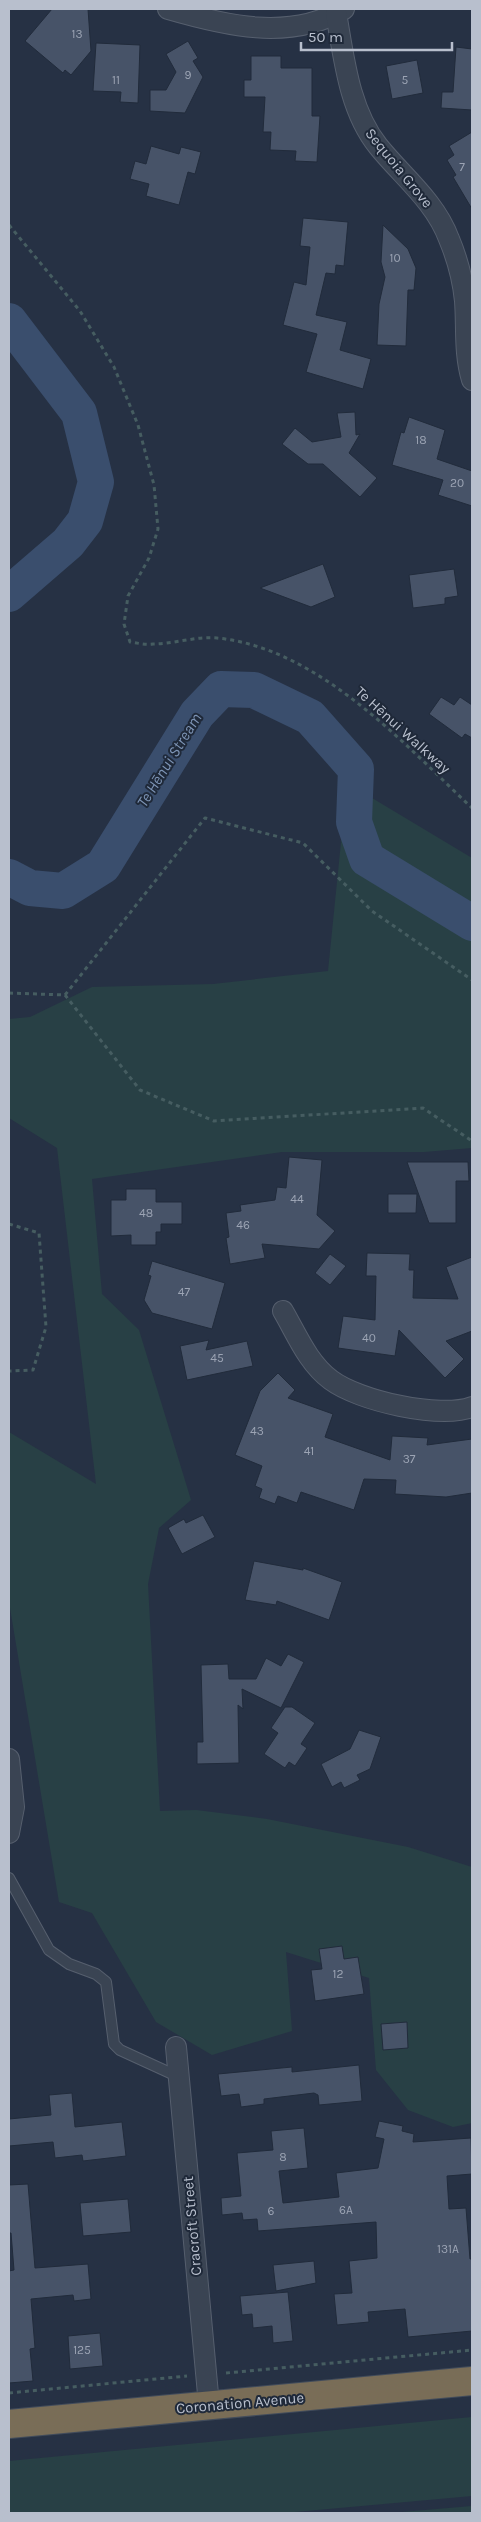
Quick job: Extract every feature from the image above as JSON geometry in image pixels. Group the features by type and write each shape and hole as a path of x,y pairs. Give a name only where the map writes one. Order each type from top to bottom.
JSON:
{"highway":[{"name":"Coronation Avenue","path":"9,2424 472,2382"}],"street":[{"path":"168,9 207,20 270,28 299,25 340,11"},
{"name":"Sequoia Grove","path":"340,11 345,62 364,125 377,146 422,194 449,237 465,300 465,346 472,380"},
{"path":"283,1311 310,1359 332,1381 389,1403 426,1411 463,1410 472,1407"},
{"path":"9,1759 14,1807 9,1832"},
{"name":"Cracroft Street","path":"176,2047 209,2405"}],"lane":[{"path":"9,1878 49,1950 69,1964 96,1974 106,1982 114,2044 120,2050 179,2077"}],"path":[{"name":"Te Hēnui Walkway","path":"9,225 80,311 114,367 138,425 154,485 158,529 149,558 128,596 124,624 130,642 152,644 215,637 255,644 290,660 357,700 472,808"},
{"path":"65,995 204,818 303,843 372,911 472,980"},
{"path":"9,993 65,995 140,1090 214,1121 423,1108 472,1141"},
{"path":"9,1224 39,1233 46,1327 33,1370 9,1371"},
{"path":"229,2373 472,2350"},
{"path":"9,2393 184,2377"}],"green space":[{"path":"347,783 472,858 472,1148 424,1152 282,1152 92,1179 102,1294 139,1330 191,1500 159,1528 148,1584 160,1811 196,1810 267,1819 408,1847 472,1867 472,2123 453,2127 408,2110 376,2070 369,1978 286,1952 292,2031 212,2055 156,2022 92,1913 59,1902 9,1602 9,1432 96,1484 57,1148 9,1118 9,1019 30,1017 92,987 213,984 328,971"},
{"path":"472,2417 472,2496 284,2513 9,2513 9,2461"},
{"path":"472,2506 472,2513 390,2513"}],"building":[{"path":"52,9 88,9 91,51 71,75 65,70 63,73 25,41"},
{"path":"188,41 198,58 193,61 203,77 185,113 150,111 150,90 166,90 176,72 166,54"},
{"path":"96,43 140,45 138,103 120,102 121,92 93,91"},
{"path":"456,47 472,49 472,110 441,108 442,92 453,92"},
{"path":"251,56 281,56 281,68 312,68 312,116 320,116 317,162 295,161 296,151 270,150 271,132 263,132 265,97 244,97 244,80 251,80"},
{"path":"417,60 423,93 392,99 386,66"},
{"path":"472,132 472,209 453,177 456,175 447,160 454,155 449,146"},
{"path":"151,146 179,154 181,147 201,152 195,174 188,172 179,205 146,196 149,184 130,179 135,161 146,164"},
{"path":"303,218 348,222 344,266 336,265 335,274 326,273 316,315 347,322 340,350 371,359 363,389 306,372 317,334 283,325 294,282 306,285 310,247 300,246"},
{"path":"383,225 408,249 416,268 414,290 408,290 406,346 377,345 379,304 385,277 381,262"},
{"path":"355,412 356,435 360,434 349,453 377,478 360,497 323,464 308,464 282,444 295,428 312,442 341,437 337,413"},
{"path":"409,417 445,430 437,459 472,471 472,506 438,495 443,480 392,465 401,432 404,433"},
{"path":"323,564 335,597 311,607 260,588"},
{"path":"454,569 458,596 445,598 445,604 413,608 409,575"},
{"path":"441,697 454,705 460,697 472,705 472,738 465,734 462,738 429,714"},
{"path":"289,1157 322,1160 317,1215 335,1231 319,1249 262,1244 265,1258 230,1264 226,1238 229,1237 226,1213 241,1211 240,1205 275,1200 277,1187 286,1188"},
{"path":"407,1162 468,1162 469,1181 456,1181 456,1223 429,1223"},
{"path":"126,1189 156,1189 156,1202 182,1202 182,1224 161,1224 161,1232 156,1232 156,1245 131,1245 131,1235 111,1236 111,1200 126,1200"},
{"path":"388,1194 417,1194 416,1213 388,1213"},
{"path":"367,1253 410,1254 409,1270 414,1270 413,1298 458,1299 446,1267 472,1257 472,1331 446,1341 464,1359 445,1378 399,1330 395,1356 338,1348 343,1316 375,1320 376,1276 366,1276"},
{"path":"330,1254 346,1266 330,1285 315,1273"},
{"path":"152,1261 225,1283 212,1329 152,1313 144,1300 151,1276 148,1275"},
{"path":"209,1340 206,1350 247,1341 253,1366 187,1380 180,1346"},
{"path":"278,1373 295,1390 288,1398 333,1414 325,1437 390,1460 392,1436 428,1438 427,1445 472,1439 472,1493 446,1497 395,1494 396,1480 364,1479 354,1510 301,1492 297,1503 278,1496 275,1504 259,1498 262,1489 255,1486 262,1466 235,1455 260,1391"},
{"path":"203,1515 215,1537 182,1554 168,1528 184,1519 186,1523"},
{"path":"254,1561 303,1570 303,1568 342,1582 329,1620 277,1601 276,1605 245,1600"},
{"path":"288,1654 304,1662 281,1708 242,1689 243,1709 238,1705 239,1763 197,1764 197,1742 203,1742 201,1665 228,1664 229,1679 256,1679 266,1658 281,1666"},
{"path":"285,1707 292,1707 315,1723 301,1744 307,1748 295,1766 289,1762 285,1768 264,1754 278,1733 271,1728"},
{"path":"359,1730 381,1737 370,1769 357,1775 360,1780 344,1788 341,1782 332,1787 321,1764 350,1749"},
{"path":"342,1946 344,1959 358,1957 364,1994 315,2001 311,1970 322,1969 319,1949"},
{"path":"407,2022 408,2048 383,2050 381,2024"},
{"path":"359,2065 362,2101 319,2105 318,2095 314,2093 264,2099 264,2104 241,2107 239,2094 221,2096 218,2074 292,2067 292,2072"},
{"path":"72,2093 75,2127 122,2122 126,2156 83,2161 82,2155 55,2158 53,2142 9,2146 9,2119 51,2115 49,2095"},
{"path":"379,2121 403,2126 402,2131 414,2134 413,2142 471,2138 472,2174 447,2176 449,2209 466,2208 470,2259 472,2259 472,2331 408,2337 405,2309 368,2312 369,2322 337,2325 334,2294 352,2293 349,2261 377,2258 376,2222 258,2231 257,2219 243,2220 242,2213 222,2215 221,2198 241,2196 237,2153 273,2150 271,2131 304,2128 308,2168 279,2171 283,2203 339,2197 336,2173 378,2168 384,2139 375,2137"},
{"path":"28,2184 35,2268 88,2264 91,2299 74,2301 73,2295 31,2299 35,2348 30,2349 33,2381 9,2383 9,2271 14,2270 11,2233 9,2233 9,2185"},
{"path":"128,2199 131,2232 83,2236 80,2203"},
{"path":"314,2261 316,2283 276,2291 273,2265"},
{"path":"288,2292 293,2341 273,2343 272,2326 253,2328 252,2314 242,2315 240,2296"},
{"path":"100,2333 103,2366 70,2369 68,2336"}],"waterway":[{"name":"Te Hēnui Stream","path":"9,321 79,413 96,482 85,521 68,543 9,594"},
{"name":"Te Hēnui Stream","path":"9,877 30,888 63,891 103,866 197,714 221,689 254,690 310,717 356,769 354,822 367,859 472,923"}]}
